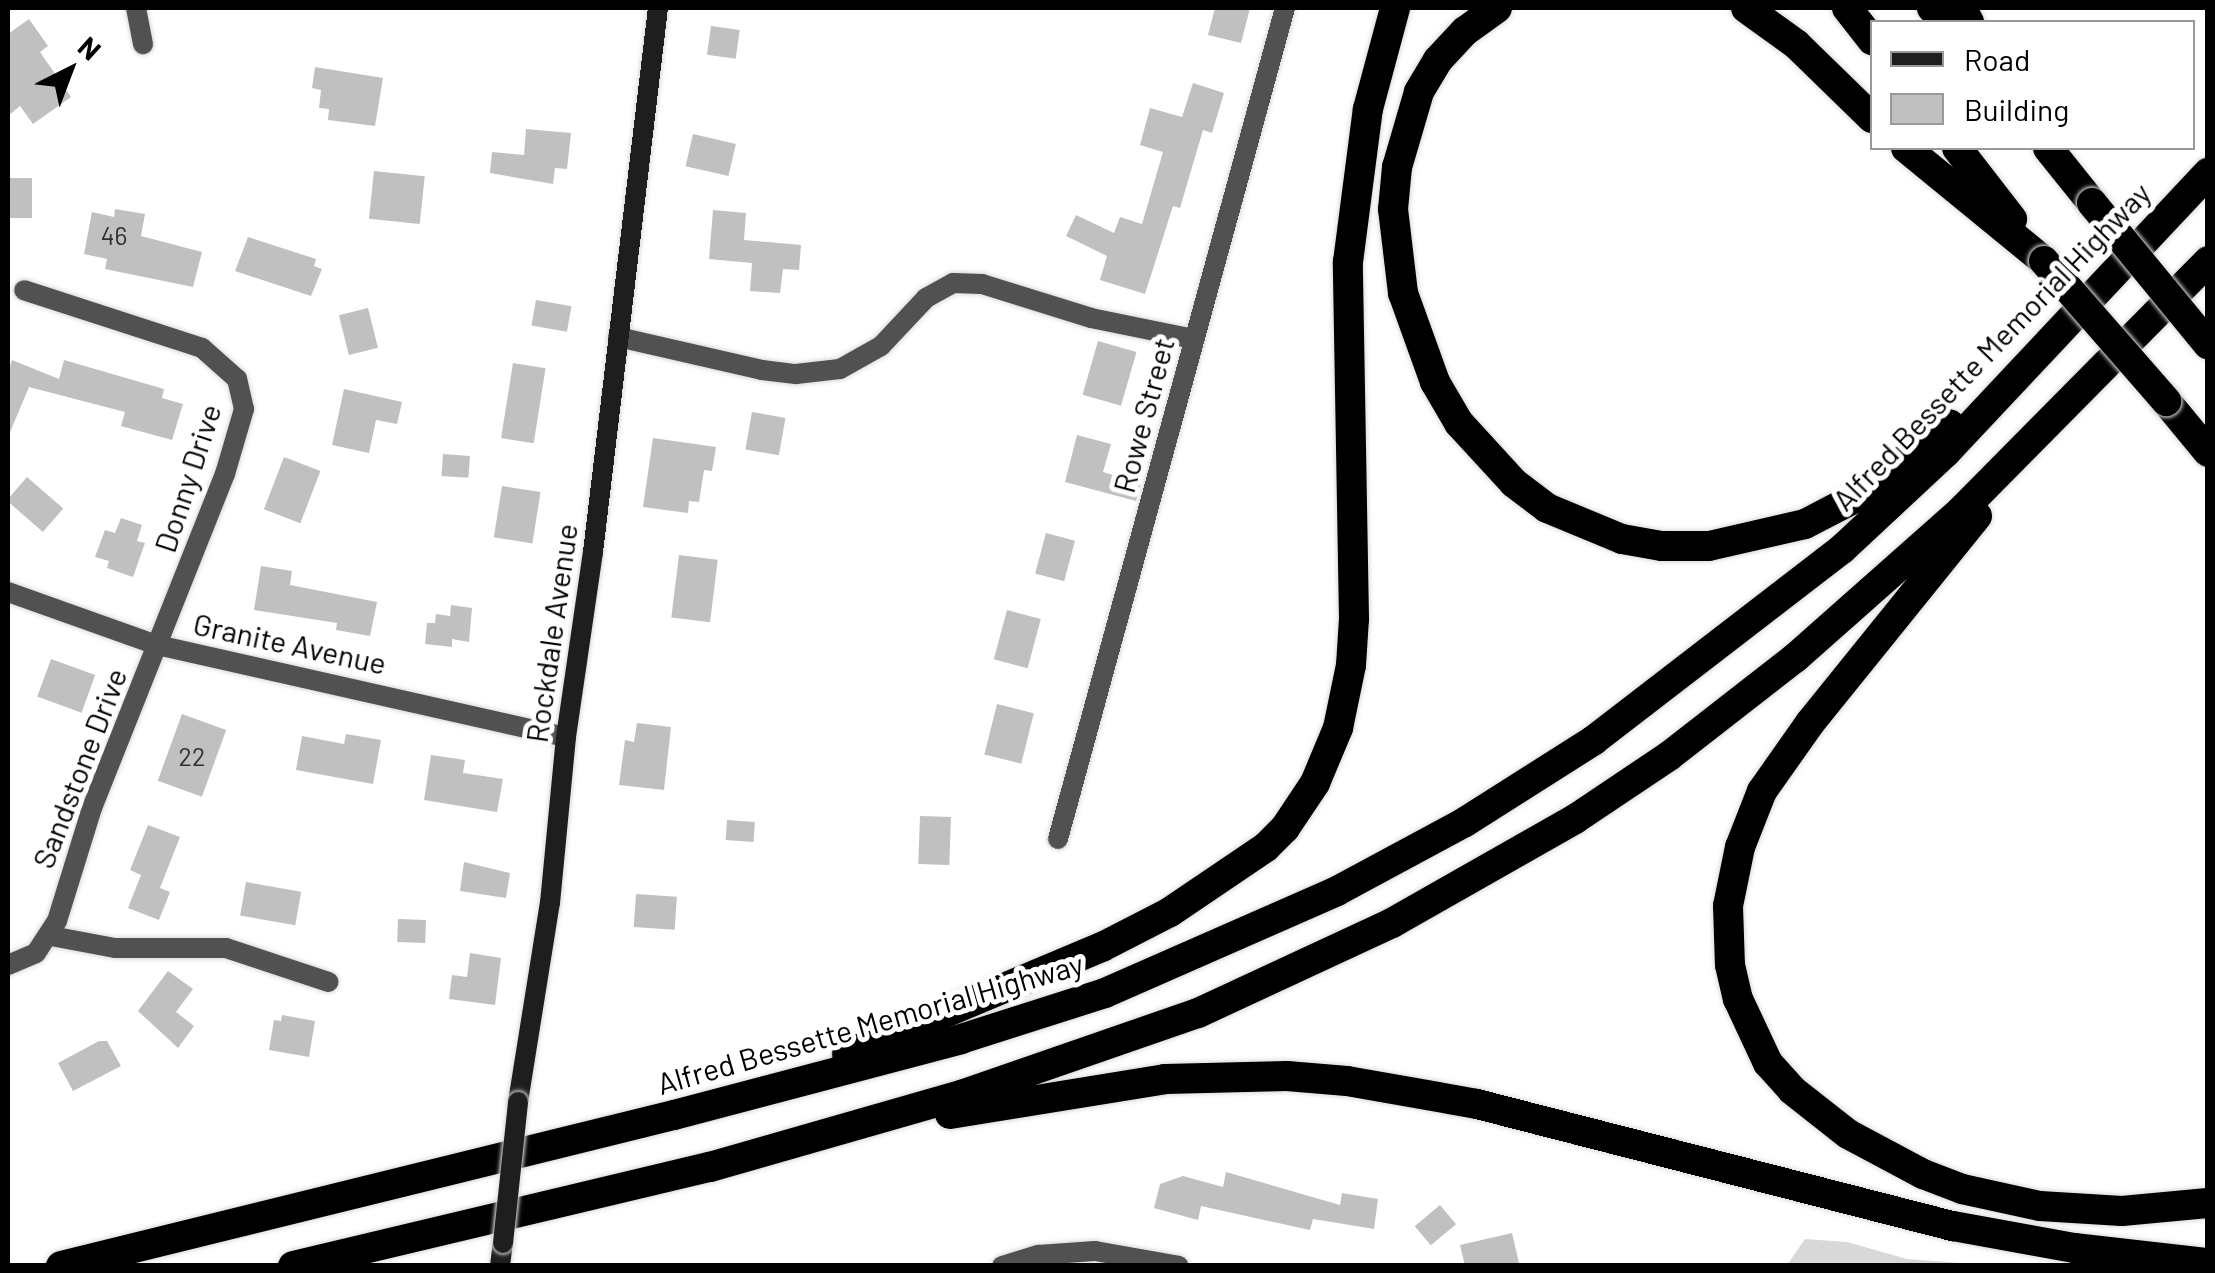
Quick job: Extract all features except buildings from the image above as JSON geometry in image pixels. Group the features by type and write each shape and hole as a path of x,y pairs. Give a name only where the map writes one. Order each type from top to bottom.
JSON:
{"highway":[{"path":"745,1097 1102,947 1170,912 1266,847 1285,828 1315,783 1338,728 1351,665 1354,619 1348,262 1368,110 1395,8"},
{"path":"1497,8 1438,60 1419,92 1397,167 1396,251 1416,338 1443,396 1484,454 1547,508 1583,526 1661,546 1709,546 1805,524 1854,498 1900,464 2058,330"},
{"path":"1746,8 1796,44 1870,116"},
{"path":"1847,8 1870,37"},
{"path":"1908,150 2044,261"},
{"path":"1959,150 2044,261 2208,452"},
{"path":"2050,150 2208,344"},
{"name":"Alfred Bessette Memorial Highway","path":"61,1266 745,1097 961,1039 1105,993 1261,928 1465,822 1658,694 1842,549 1946,452 2208,173"},
{"path":"293,1266 613,1191 839,1132 1101,1050 1198,1013 1345,947 1515,855 1622,788 1755,690 1920,549 2026,448 2208,260"},
{"path":"2026,448 1762,790 1740,847 1728,906 1730,965 1738,999 1768,1063 1792,1090 1848,1134 1923,1174 1975,1192 2040,1206 2122,1211 2208,1203"},
{"path":"839,1132 1166,1078 1272,1076 1347,1081 1477,1104 1953,1226 2074,1248 2208,1263"}],"main road":[{"name":"Rockdale Avenue","path":"500,1266 518,1102 550,903 566,737 658,8"}],"street":[{"path":"136,8 143,44"},
{"name":"Rowe Street","path":"1058,838 1285,8"},
{"path":"618,338 762,370 796,374 840,369 881,346 926,298 953,283 982,284 1091,318 1194,339"},
{"name":"Donny Drive","path":"24,290 202,348 227,367 243,392 244,409 226,474 158,646"},
{"name":"Granite Avenue","path":"8,592 158,646 566,737"},
{"name":"Sandstone Drive","path":"16,963 50,936 92,808 158,646"},
{"path":"50,936 114,948 226,948 329,982"},
{"path":"1002,1266 1038,1256 1095,1251 1180,1266"}],"shaded area":[{"path":"1805,1239 1847,1242 1907,1259 1988,1265 1787,1265"}]}
